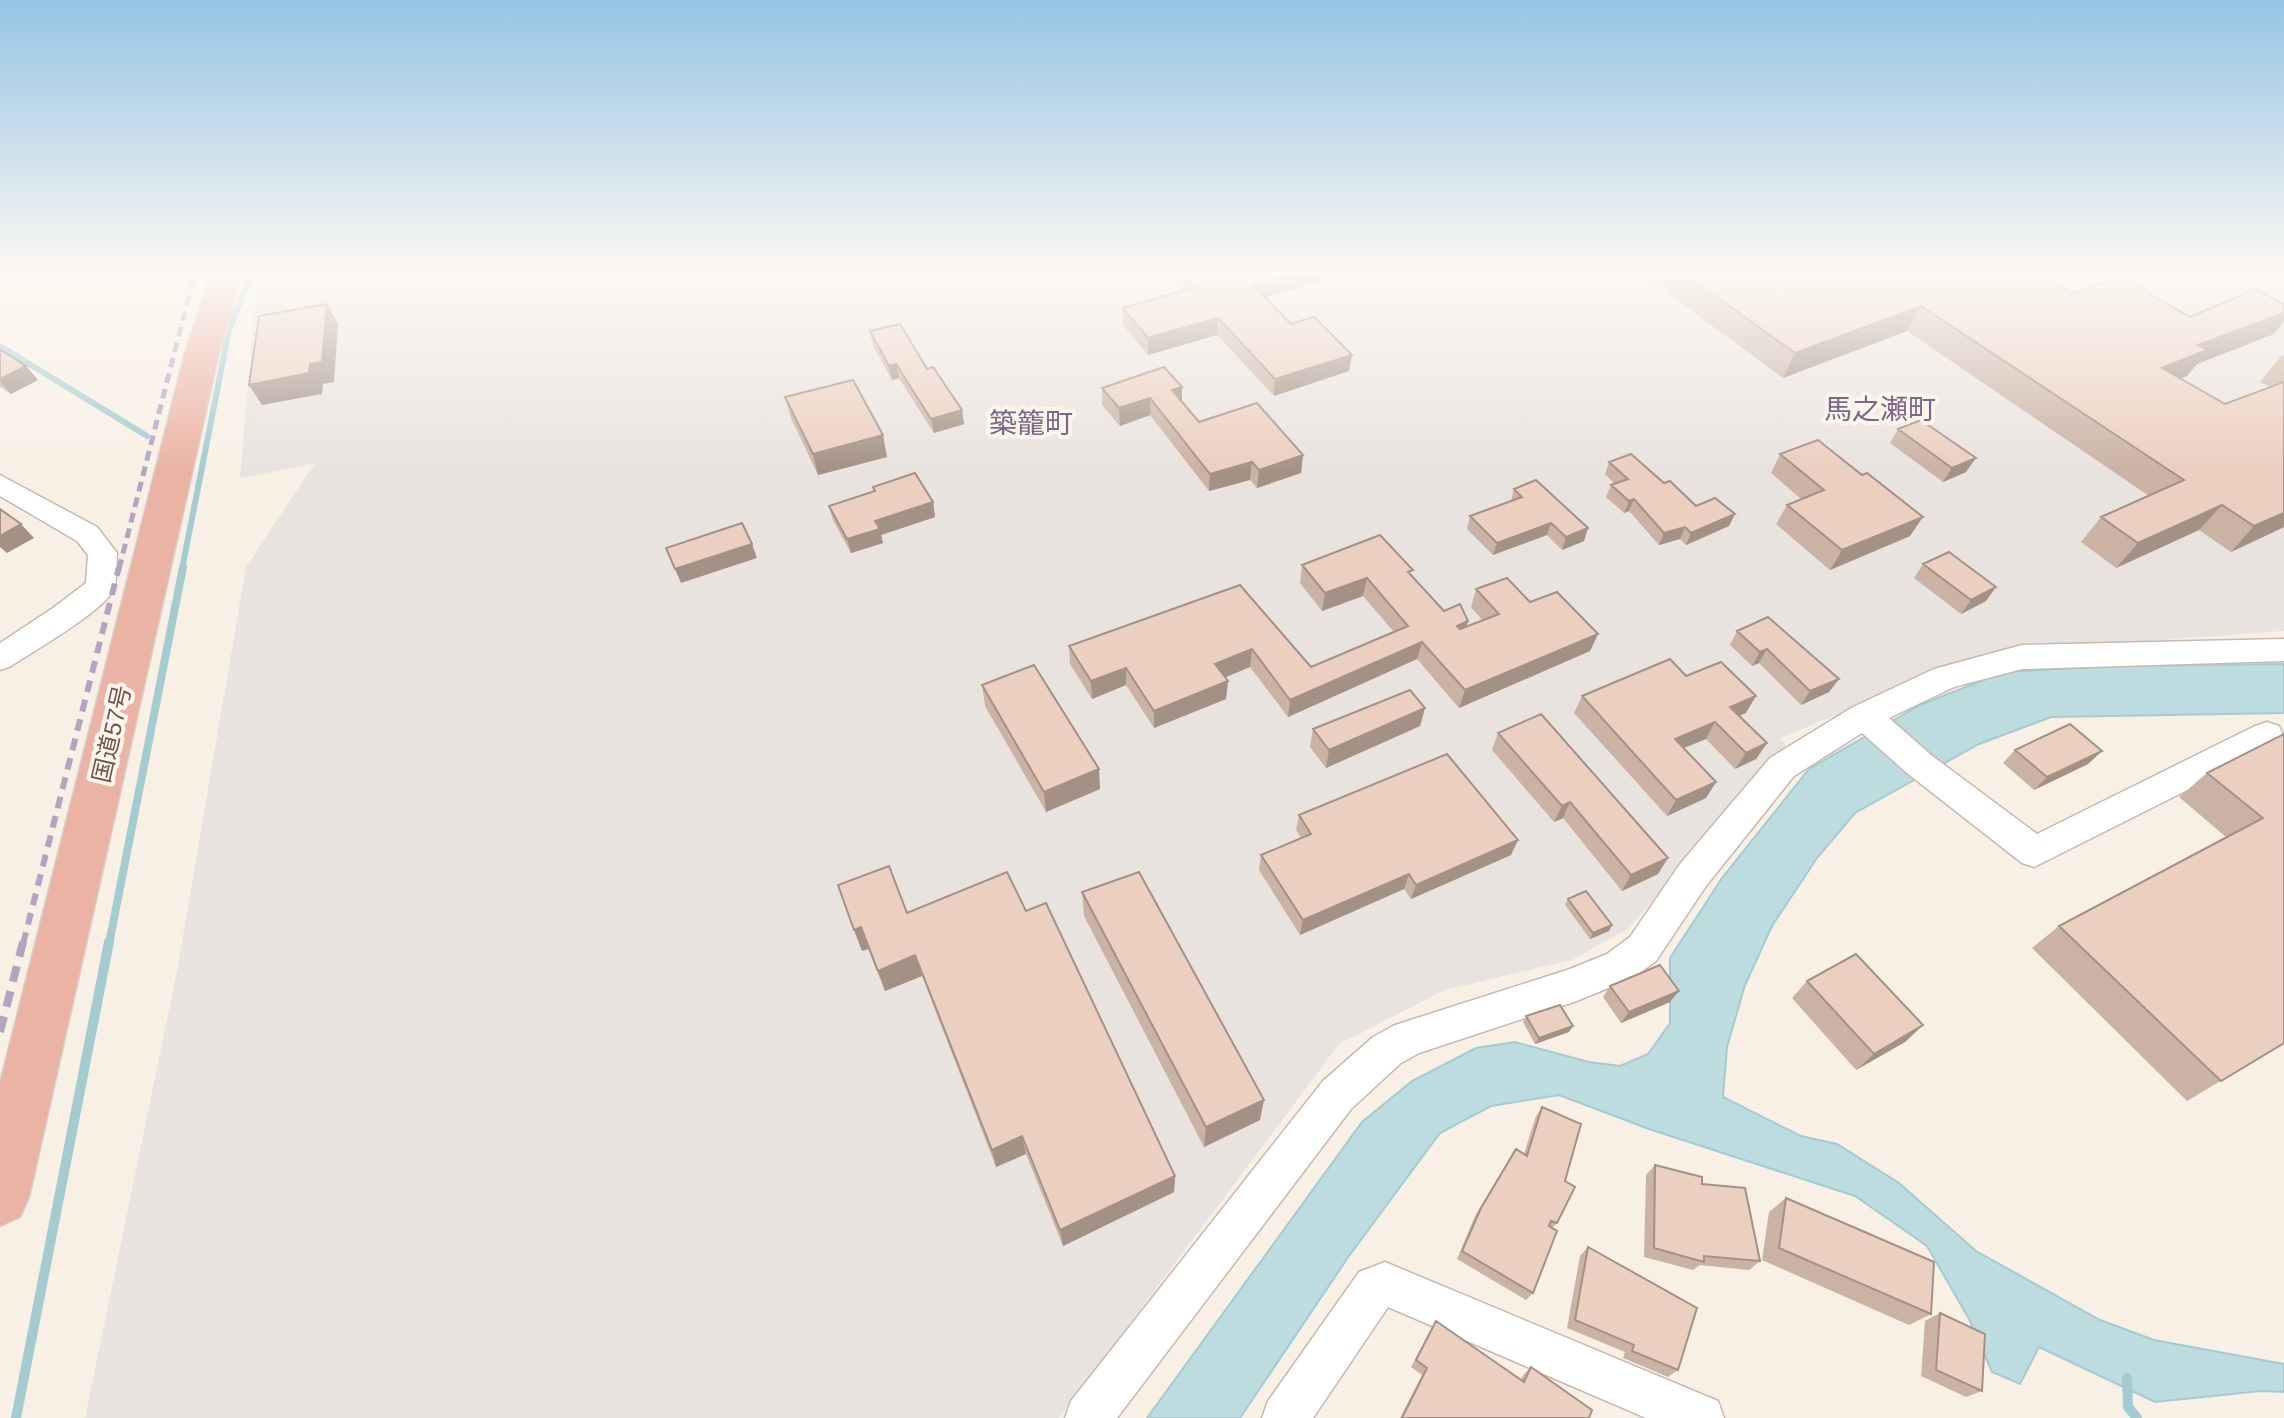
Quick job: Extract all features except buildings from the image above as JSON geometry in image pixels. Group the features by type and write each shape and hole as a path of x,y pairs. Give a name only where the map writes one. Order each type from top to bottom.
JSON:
{"highway":[{"name":"国道57号","path":"0,1197 207,338"}],"street":[{"path":"0,484 87,534 103,553 100,587 64,616 0,658"},
{"path":"1088,1418 1337,1095 1377,1059 1409,1038 1574,985 1620,966 1643,949 1693,875 1782,767 1945,677 2022,657 2284,650"},
{"path":"1869,720 1919,764 2034,852 2267,735"},
{"path":"1285,1418 1375,1288 1385,1284 1701,1418"}],"shaded area":[{"path":"252,338 2284,338 2284,631 2002,652 1978,657 1780,738 1788,748 1629,928 1572,960 1445,990 1339,1044 1059,1418 85,1418 177,971 246,567 315,463 240,478"}],"water":[{"path":"2284,664 2284,713 2051,717 1979,744 1855,813 1817,858 1772,926 1745,985 1727,1047 1723,1097 1801,1136 1837,1144 1899,1183 1976,1251 2100,1320 2154,1340 2284,1364 2284,1392 2261,1391 2155,1402 2039,1347 2020,1384 1992,1372 1969,1319 1927,1246 1855,1196 1649,1129 1559,1095 1491,1106 1440,1133 1349,1256 1240,1418 1147,1418 1362,1122 1412,1081 1476,1048 1515,1042 1589,1062 1620,1066 1648,1054 1670,1023 1670,958 1722,878 1809,769 1920,705 2004,672 2109,666"}],"waterway":[{"path":"182,569 227,338"},
{"path":"0,346 147,436"},
{"path":"109,944 183,567"},
{"path":"16,1418 109,942"},
{"path":"2127,1378 2128,1407 2137,1418"}],"railway":[{"path":"119,569 178,338"},
{"path":"23,944 119,567"},
{"path":"0,1032 23,942"}],"district":[{"name":"馬之瀬町","path":"1880,409"},
{"name":"築籠町","path":"1031,423"}]}
